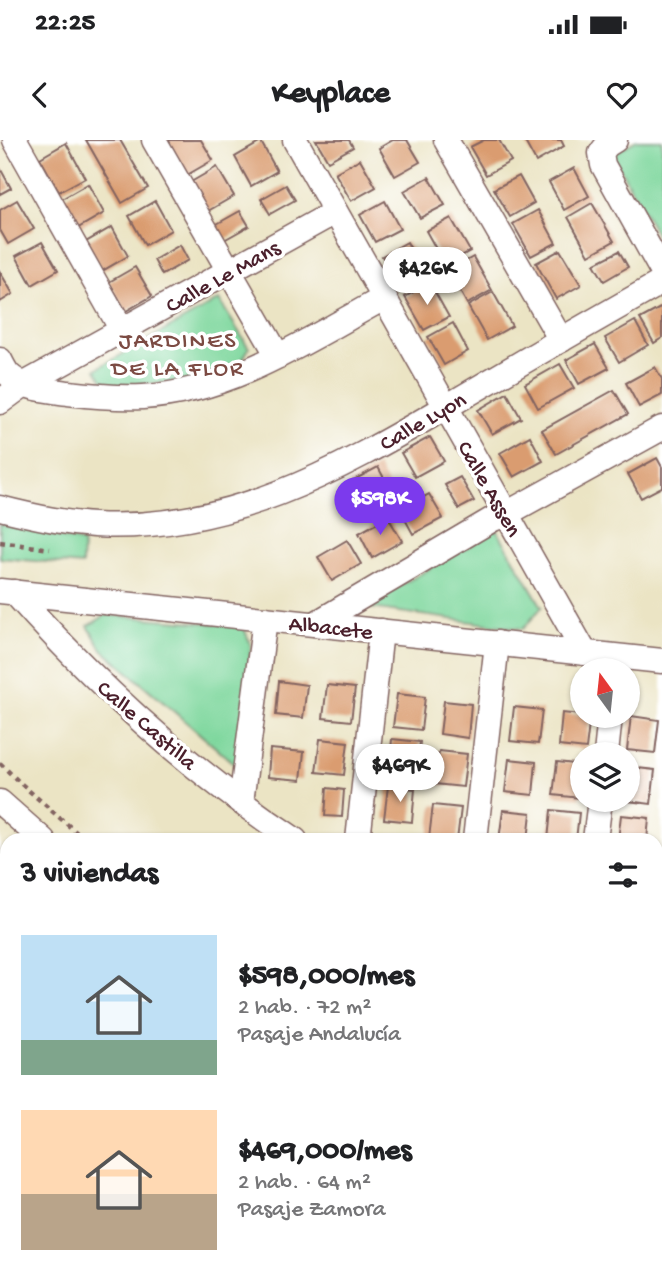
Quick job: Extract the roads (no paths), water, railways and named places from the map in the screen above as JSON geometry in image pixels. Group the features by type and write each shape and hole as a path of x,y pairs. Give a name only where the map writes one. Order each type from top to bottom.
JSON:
{"street":[{"path":"15,140 122,330"},
{"path":"154,140 278,356"},
{"name":"Calle Assen","path":"295,140 585,653"},
{"path":"446,140 561,340"},
{"path":"615,140 601,153 603,165 662,271"},
{"name":"Calle Le Mans","path":"0,402 23,385 335,212"},
{"name":"Calle Lyon","path":"0,508 60,521 126,526 196,517 245,505 297,487 342,465 662,282"},
{"path":"0,360 8,373 23,385 111,398 176,393 206,386 246,371 384,298"},
{"path":"315,624 494,519 662,428"},
{"name":"Albacete","path":"7,592 497,643 585,653 601,658"},
{"name":"Calle Castilla","path":"7,592 173,749 285,833"},
{"path":"241,802 265,618"},
{"path":"359,833 381,631"},
{"path":"476,833 497,643"},
{"name":"Albacete","path":"640,662 662,661"},
{"path":"0,802 35,833"},
{"path":"596,833 598,812"}],"district":[{"name":"JARDINES DE LA FLOR","path":"178,353"}]}
